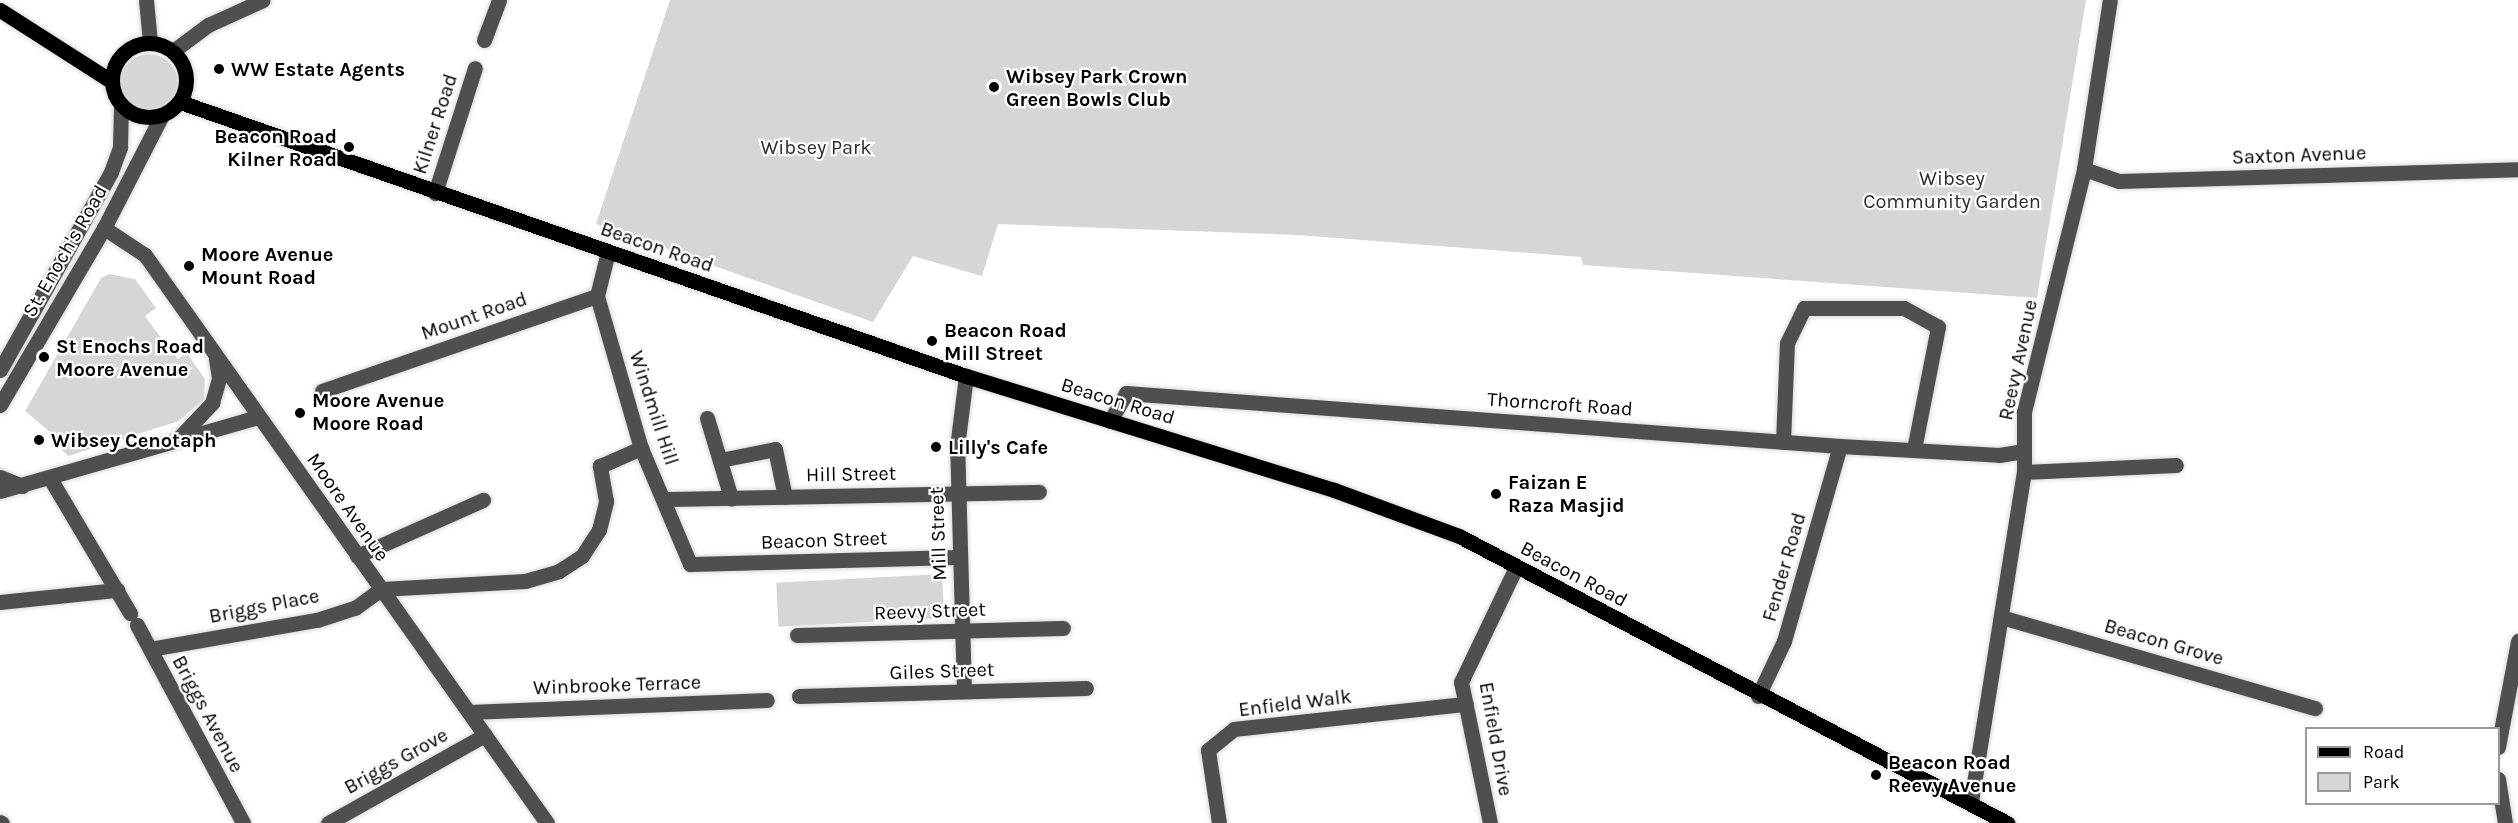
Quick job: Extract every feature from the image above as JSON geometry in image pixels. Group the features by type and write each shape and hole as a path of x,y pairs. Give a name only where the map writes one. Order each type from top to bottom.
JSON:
{"main road":[{"path":"0,10 111,81 121,105 138,116 162,115 180,102 186,75 173,51 150,42 120,55 111,81"},
{"name":"Beacon Road","path":"180,102 966,376 1334,490 1459,536 1758,696 1971,802 2007,823"}],"street":[{"path":"146,0 150,42"},
{"path":"173,51 208,25 263,0"},
{"path":"484,40 499,0"},
{"name":"Reevy Avenue","path":"1971,802 2024,472 2024,412 2084,169 2110,0"},
{"name":"Kilner Road","path":"435,192 475,68"},
{"name":"St. Enoch's Road","path":"1,365 111,172 120,147 121,105"},
{"name":"St. Enoch's Road","path":"0,405 105,228 162,115"},
{"name":"Saxton Avenue","path":"2084,169 2119,181 2518,169"},
{"name":"Moore Avenue","path":"105,228 145,255 547,823"},
{"path":"597,296 608,252"},
{"name":"Mount Road","path":"322,390 597,296"},
{"name":"Windmill Hill","path":"597,296 641,448 690,564"},
{"path":"1783,442 1787,343 1804,308 1904,308 1938,327 1914,449"},
{"path":"174,442 212,403 219,378 216,358"},
{"path":"1,365 18,373"},
{"name":"Mill Street","path":"964,691 957,447 966,376"},
{"name":"Thorncroft Road","path":"1110,421 1126,393 1840,446 2023,451"},
{"path":"0,491 51,480 258,417"},
{"path":"707,418 731,498"},
{"name":"Fender Road","path":"1758,696 1784,641 1840,446"},
{"path":"381,589 525,581 559,571 582,556 599,530 606,501 600,466 641,448"},
{"path":"720,460 775,449 786,497"},
{"path":"2024,472 2176,465"},
{"path":"0,477 25,487"},
{"name":"Briggs Avenue","path":"51,480 117,590 243,823"},
{"name":"Hill Street","path":"664,499 1038,492"},
{"path":"357,556 483,500"},
{"name":"Beacon Street","path":"690,564 959,557"},
{"name":"Enfield Drive","path":"1490,823 1461,682 1516,567"},
{"name":"Briggs Place","path":"150,649 317,620 354,608 381,589"},
{"path":"0,602 117,590"},
{"name":"Beacon Grove","path":"2001,617 2315,708"},
{"name":"Reevy Street","path":"797,635 1063,628"},
{"path":"2500,741 2518,641"},
{"name":"Giles Street","path":"799,696 1086,688"},
{"name":"Winbrooke Terrace","path":"469,712 767,700"},
{"name":"Enfield Walk","path":"1219,823 1208,750 1234,729 1466,704"},
{"name":"Briggs Grove","path":"328,823 485,735"},
{"path":"2500,786 2505,823"}],"green space":[{"name":"Wibsey Park","path":"670,0 2086,0 2037,298 1583,265 1581,257 1298,235 998,224 982,276 913,256 873,322 596,224"},
{"path":"149,54 160,56 173,67 178,83 176,94 165,107 149,112 138,110 125,99 120,83 122,72 133,59"},
{"path":"109,274 135,279 156,308 145,316 178,359 186,352 205,379 204,399 179,421 68,456 59,447 62,442 25,411 101,278"},
{"path":"942,574 944,618 779,627 776,583"}],"place":[{"name":"WW Estate Agents","path":"219,69"},
{"name":"Wibsey Park Crown Green Bowls Club","path":"994,87"},
{"name":"Beacon Road Kilner Road","path":"349,147"},
{"name":"Moore Avenue Mount Road","path":"189,266"},
{"name":"Beacon Road Mill Street","path":"932,341"},
{"name":"St Enochs Road Moore Avenue","path":"44,357"},
{"name":"Moore Avenue Moore Road","path":"300,413"},
{"name":"Wibsey Cenotaph","path":"39,440"},
{"name":"Lilly's Cafe","path":"936,447"},
{"name":"Faizan E Raza Masjid","path":"1496,494"},
{"name":"Beacon Road Reevy Avenue","path":"1876,775"}],"park label":[{"name":"Wibsey Community Garden","path":"1952,190"}]}
